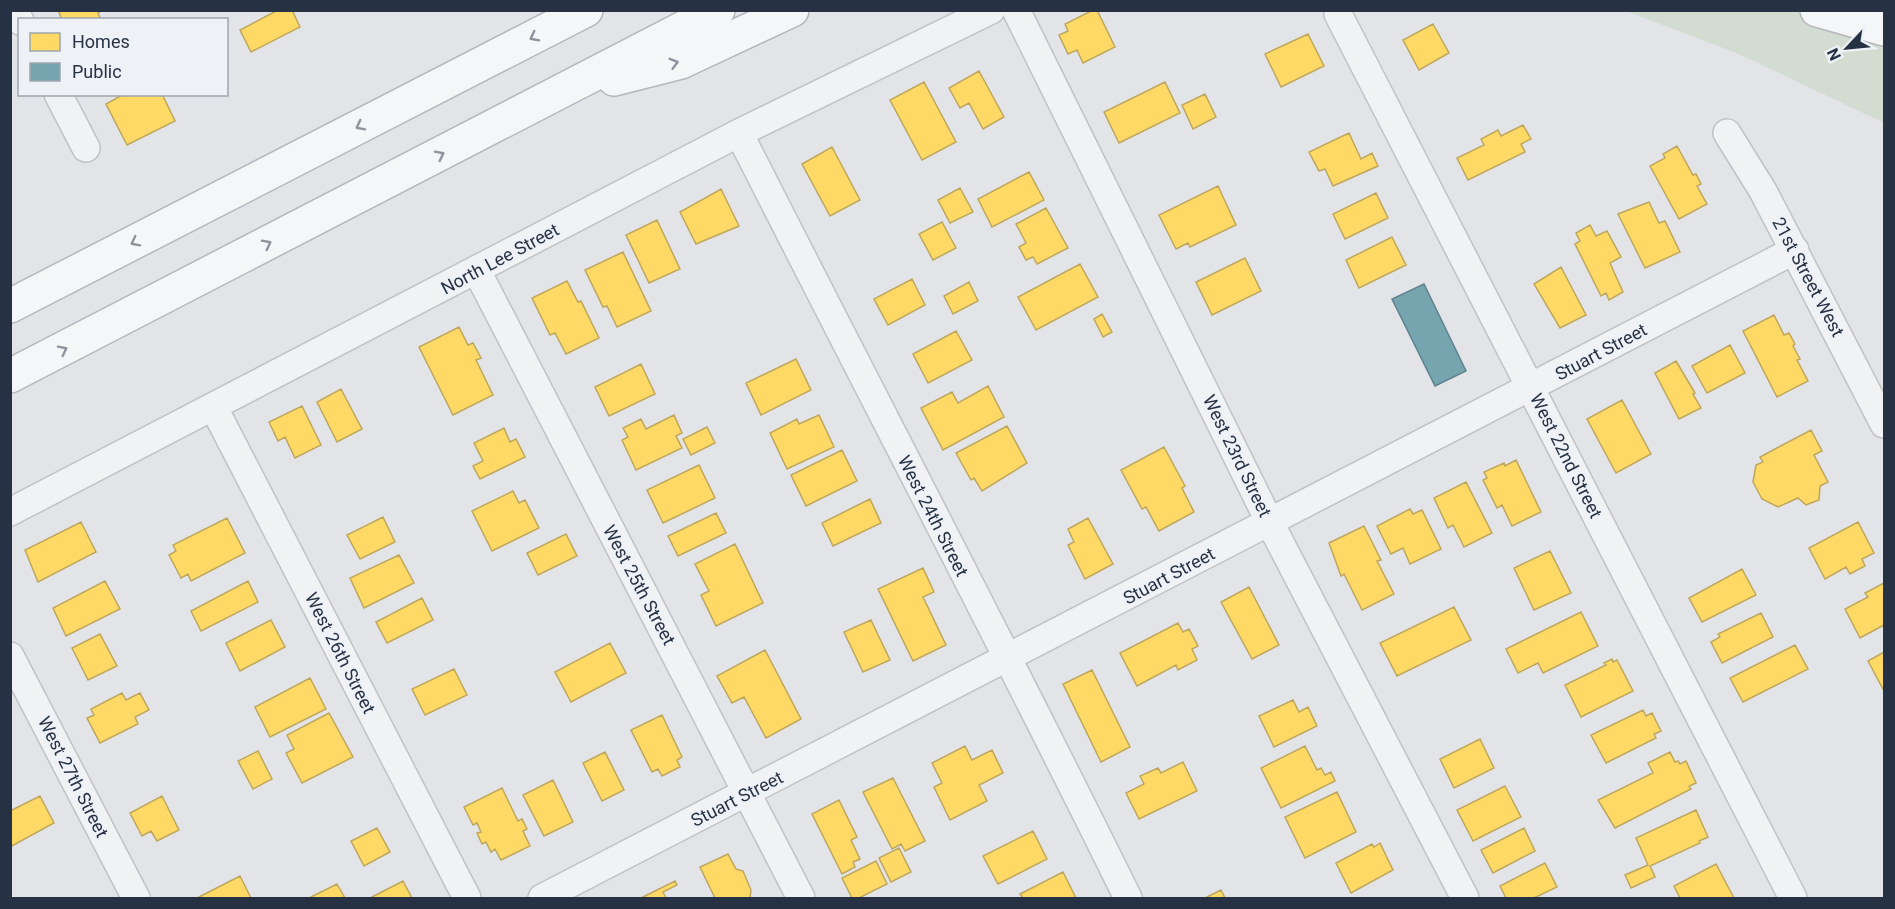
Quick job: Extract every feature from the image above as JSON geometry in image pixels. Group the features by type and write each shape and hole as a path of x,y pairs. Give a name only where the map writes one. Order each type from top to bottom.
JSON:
{"highway":[{"path":"10,306 586,10"},
{"path":"10,376 718,10"},
{"path":"557,94 681,62 792,10"},
{"path":"1818,10 1884,29"}],"street":[{"name":"North Lee Street","path":"10,512 738,134 991,10"},
{"name":"West 23rd Street","path":"1016,10 1270,523 1465,898"},
{"name":"West 22nd Street","path":"1338,14 1793,898"},
{"path":"59,96 86,148"},
{"name":"21st Street West","path":"1727,133 1763,191 1795,250 1884,424"},
{"name":"West 24th Street","path":"738,134 1006,660 1055,750 1128,898"},
{"name":"Stuart Street","path":"542,898 1795,250"},
{"name":"West 25th Street","path":"477,271 801,898"},
{"name":"West 26th Street","path":"214,408 467,898"},
{"name":"West 27th Street","path":"10,656 136,898"}],"shaded area":[{"path":"1626,11 1884,11 1884,123 1739,54"}],"building: Homes":[{"path":"58,10 103,10 98,13 100,18 61,18"},
{"path":"278,10 292,10 300,27 251,52 240,30"},
{"path":"1097,10 1115,47 1083,63 1077,50 1068,54 1059,35 1068,31 1065,24"},
{"path":"1433,24 1449,53 1419,70 1403,40"},
{"path":"1308,34 1324,66 1281,87 1265,54"},
{"path":"979,71 1004,117 983,129 969,103 960,108 949,88"},
{"path":"924,82 956,142 922,160 890,100"},
{"path":"1165,82 1180,113 1119,143 1104,112"},
{"path":"1205,94 1216,117 1193,129 1182,105"},
{"path":"120,96 163,96 175,121 127,145 106,104"},
{"path":"1523,125 1531,139 1521,144 1525,152 1468,180 1457,158 1484,145 1481,139 1498,130 1501,136"},
{"path":"1349,133 1361,159 1372,153 1378,166 1333,186 1325,169 1319,171 1309,152"},
{"path":"1677,146 1693,175 1696,174 1701,184 1697,186 1707,204 1679,219 1650,166 1665,158 1663,154"},
{"path":"832,147 860,200 830,216 802,164"},
{"path":"1029,172 1044,200 992,227 978,199"},
{"path":"1218,186 1236,225 1190,247 1188,243 1176,249 1159,215"},
{"path":"960,188 973,212 950,223 938,200"},
{"path":"721,189 739,226 696,244 680,212"},
{"path":"1376,193 1388,218 1345,239 1333,214"},
{"path":"1649,202 1659,223 1665,221 1680,252 1645,268 1618,214"},
{"path":"1046,208 1068,248 1037,264 1033,257 1026,260 1019,247 1026,243 1016,224"},
{"path":"657,220 680,269 649,283 626,235"},
{"path":"942,222 956,248 933,260 919,234"},
{"path":"1590,225 1596,236 1607,231 1621,257 1610,263 1623,292 1609,300 1606,293 1601,296 1575,244 1580,241 1576,233"},
{"path":"1392,237 1406,265 1359,288 1346,260"},
{"path":"623,252 651,311 617,327 607,306 603,307 585,270"},
{"path":"1245,258 1261,291 1212,315 1196,282"},
{"path":"1080,264 1098,297 1036,330 1018,297"},
{"path":"1561,267 1586,315 1560,328 1534,284"},
{"path":"912,279 925,305 888,325 874,299"},
{"path":"567,281 578,302 581,301 599,338 566,354 555,333 550,335 532,298"},
{"path":"969,282 978,301 953,314 944,296"},
{"path":"1102,314 1112,332 1103,337 1094,319"},
{"path":"1774,315 1784,335 1789,333 1795,344 1793,346 1800,359 1797,360 1808,381 1777,397 1743,331"},
{"path":"459,327 468,345 473,343 481,358 476,360 493,395 453,415 419,347"},
{"path":"956,331 972,360 928,383 913,354"},
{"path":"1730,345 1745,373 1707,393 1692,366"},
{"path":"796,359 811,390 761,415 746,383"},
{"path":"1676,361 1701,408 1679,419 1655,373"},
{"path":"641,364 655,394 609,416 595,387"},
{"path":"988,386 1004,417 943,450 921,408 952,392 958,403"},
{"path":"341,389 362,429 337,442 317,402"},
{"path":"1622,400 1651,454 1616,473 1587,419"},
{"path":"302,406 321,445 295,458 285,437 278,441 269,422"},
{"path":"674,415 682,433 676,436 682,448 636,470 622,440 628,437 623,428 641,419 646,429"},
{"path":"819,415 834,447 787,469 770,433 797,419 799,424"},
{"path":"1007,426 1027,463 982,491 974,478 971,480 956,453"},
{"path":"707,427 715,443 691,455 683,439"},
{"path":"504,428 510,442 516,439 525,457 480,479 473,466 483,461 474,443"},
{"path":"1811,430 1822,451 1814,455 1828,482 1820,486 1819,500 1806,505 1798,498 1778,507 1762,499 1753,482 1756,465 1763,462 1760,457"},
{"path":"1164,447 1185,486 1182,488 1194,512 1159,531 1146,507 1142,509 1121,470"},
{"path":"842,450 857,481 806,506 791,475"},
{"path":"1516,460 1541,512 1512,526 1502,505 1497,508 1483,480 1487,478 1484,472"},
{"path":"699,465 715,498 663,523 647,490"},
{"path":"1466,482 1492,533 1464,547 1453,525 1448,528 1434,498"},
{"path":"513,491 519,503 525,500 539,528 492,551 472,511"},
{"path":"870,499 881,523 833,546 822,523"},
{"path":"1410,509 1413,514 1422,510 1441,549 1410,564 1403,548 1391,554 1377,526"},
{"path":"716,513 726,533 678,556 668,536"},
{"path":"383,517 395,542 360,559 347,535"},
{"path":"227,518 245,553 191,581 188,574 181,578 169,555 176,551 173,545"},
{"path":"1088,518 1113,564 1085,579 1068,545 1074,542 1068,529"},
{"path":"81,522 96,552 38,582 25,550"},
{"path":"1858,522 1874,553 1862,559 1865,566 1850,574 1846,567 1825,579 1809,548"},
{"path":"1364,526 1381,560 1377,561 1394,594 1362,610 1344,574 1341,576 1329,543"},
{"path":"566,534 577,556 538,575 527,553"},
{"path":"735,544 763,603 716,626 701,595 709,591 695,564"},
{"path":"1550,551 1571,593 1534,610 1514,568"},
{"path":"399,555 414,583 364,608 350,578"},
{"path":"923,568 934,592 923,597 946,645 913,661 878,589"},
{"path":"1742,569 1756,595 1702,622 1689,598"},
{"path":"105,581 120,609 66,636 53,608"},
{"path":"248,581 258,602 201,631 191,611"},
{"path":"1884,583 1884,625 1860,638 1845,609 1868,597 1865,593"},
{"path":"1249,587 1279,645 1252,659 1221,602"},
{"path":"422,598 433,620 387,643 376,622"},
{"path":"1454,607 1471,640 1397,676 1380,643"},
{"path":"1581,612 1598,646 1543,673 1538,663 1518,673 1506,649"},
{"path":"1761,613 1773,637 1722,663 1711,642 1720,637 1718,634"},
{"path":"271,620 285,647 240,671 226,643"},
{"path":"871,620 890,660 863,672 844,632"},
{"path":"1178,623 1183,632 1189,629 1198,646 1192,649 1197,660 1178,670 1176,665 1137,686 1120,653"},
{"path":"100,634 117,666 88,680 72,648"},
{"path":"610,643 626,673 571,702 555,672"},
{"path":"1795,645 1808,669 1743,702 1730,678"},
{"path":"765,650 801,719 766,738 744,697 732,703 717,676"},
{"path":"1884,652 1884,688 1883,689 1868,661"},
{"path":"1612,659 1613,662 1617,660 1633,691 1581,717 1565,685 1606,665 1604,663"},
{"path":"454,669 467,695 425,715 412,689"},
{"path":"1092,670 1130,747 1101,762 1063,684"},
{"path":"310,678 326,709 270,737 255,707"},
{"path":"122,693 126,700 140,693 149,710 135,717 138,724 100,743 87,718 94,715 91,709"},
{"path":"1293,700 1299,712 1308,707 1317,726 1274,747 1259,716"},
{"path":"1643,710 1646,716 1652,713 1661,731 1654,734 1656,738 1606,763 1591,735"},
{"path":"329,713 353,757 302,783 286,753 294,749 287,735"},
{"path":"662,715 682,757 677,760 680,767 662,776 658,769 652,772 631,730"},
{"path":"1480,739 1494,768 1454,788 1440,759"},
{"path":"965,746 972,760 992,750 1003,773 979,785 987,801 950,820 934,787 942,783 932,763"},
{"path":"1305,746 1317,770 1321,768 1325,775 1331,772 1335,781 1281,808 1261,768"},
{"path":"258,751 272,779 253,789 238,761"},
{"path":"605,752 624,790 602,801 583,763"},
{"path":"1670,752 1675,762 1678,761 1680,764 1686,761 1696,783 1689,786 1691,789 1615,828 1598,800 1653,773 1648,763"},
{"path":"1183,762 1197,791 1139,819 1126,793 1144,784 1140,776 1158,768 1161,773"},
{"path":"893,778 925,841 905,851 901,844 892,849 863,792"},
{"path":"553,780 573,822 544,836 523,795"},
{"path":"1505,786 1521,817 1473,841 1457,810"},
{"path":"502,788 518,821 522,819 527,829 523,831 530,846 501,860 495,849 491,852 486,842 482,844 477,833 481,832 477,823 473,825 464,807"},
{"path":"1337,792 1356,832 1305,858 1285,817"},
{"path":"40,796 54,823 10,847 10,811"},
{"path":"162,796 179,830 157,841 151,831 142,836 130,813"},
{"path":"839,800 857,837 851,840 860,859 853,862 855,867 842,874 812,814"},
{"path":"1696,810 1708,837 1650,866 1655,877 1631,888 1625,875 1648,865 1636,838"},
{"path":"377,828 390,852 364,866 351,841"},
{"path":"1524,828 1535,851 1493,873 1481,850"},
{"path":"1033,831 1047,859 998,884 983,856"},
{"path":"1380,843 1393,870 1351,893 1336,863 1372,844 1374,847"},
{"path":"899,848 911,872 891,882 879,858"},
{"path":"728,854 736,869 743,871 751,890 750,898 715,898 700,867"},
{"path":"876,861 887,884 859,898 852,898 842,878"},
{"path":"1545,863 1557,887 1534,898 1506,898 1500,886"},
{"path":"1716,864 1734,898 1680,898 1674,886"},
{"path":"1063,872 1076,898 1023,898 1020,894"},
{"path":"240,876 251,898 197,898"},
{"path":"403,881 412,898 370,898"},
{"path":"675,881 677,885 663,892 666,898 641,898"},
{"path":"337,884 345,898 309,898"},
{"path":"1221,890 1225,898 1205,898"}],"building: Public":[{"path":"1424,284 1466,371 1435,386 1392,299"}]}
